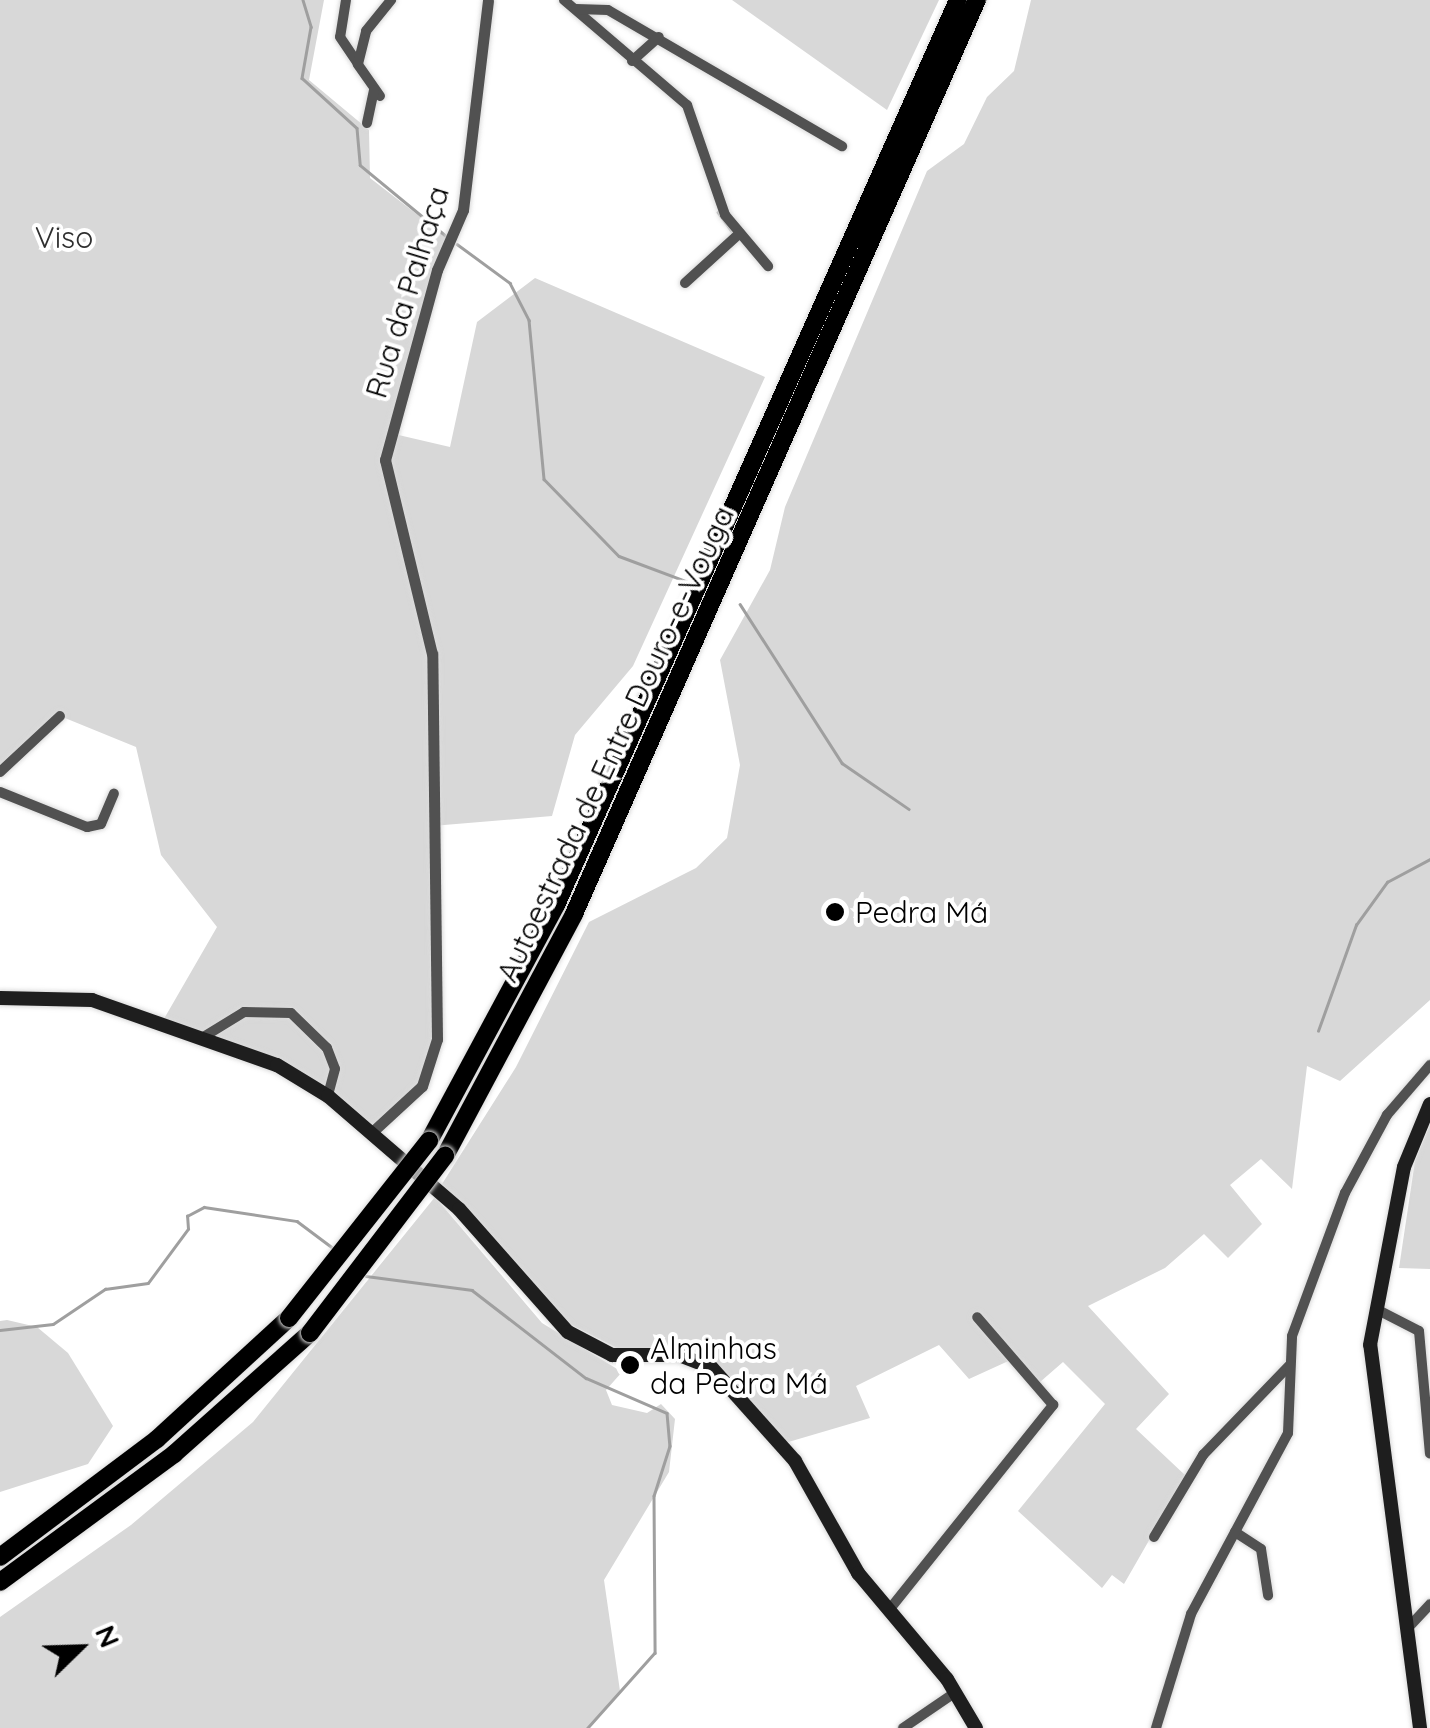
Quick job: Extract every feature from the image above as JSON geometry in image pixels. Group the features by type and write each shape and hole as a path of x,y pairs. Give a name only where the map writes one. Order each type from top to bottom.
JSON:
{"highway":[{"name":"Autoestrada de Entre Douro-e-Vouga","path":"0,1557 157,1439 289,1318 429,1141 556,904 958,0"},
{"name":"Autoestrada de Entre Douro-e-Vouga","path":"0,1582 174,1454 310,1333 445,1156 574,914 977,0"}],"main road":[{"path":"0,998 80,998 205,1036 328,1096 466,1215 568,1332 612,1355 679,1355 711,1368 795,1461 888,1610 956,1692 976,1728"},
{"path":"1420,1728 1371,1368 1404,1167 1430,1104"}],"street":[{"path":"346,0 340,37 377,94 368,123"},
{"path":"358,64 366,31 391,0"},
{"name":"Rua da Palhaça","path":"372,1133 434,1062 432,654 385,460 437,270 463,210 488,0"},
{"path":"564,0 632,62 687,104 698,158 740,233 768,266"},
{"path":"576,10 608,10 842,146"},
{"path":"632,62 658,37"},
{"path":"686,283 740,233"},
{"path":"0,772 60,716"},
{"path":"0,792 86,827 101,824 114,794"},
{"path":"205,1036 244,1012 291,1014 326,1048 335,1069 328,1096"},
{"path":"1156,1728 1191,1614 1293,1418 1290,1365 1296,1321 1344,1192 1386,1115 1430,1066"},
{"path":"1378,1310 1419,1331 1430,1454"},
{"path":"888,1610 1054,1405 977,1318"},
{"path":"1154,1537 1203,1455 1290,1365"},
{"path":"1235,1532 1261,1549 1268,1595"},
{"path":"1406,1629 1418,1628 1430,1604"},
{"path":"902,1728 956,1692"}],"green space":[{"name":"Viso","path":"0,0 324,0 309,80 369,130 370,178 449,239 390,433 450,447 477,322 535,278 765,377 633,666 575,735 552,816 432,826 437,1039 422,1086 371,1133 277,1065 161,1024 217,927 161,855 136,747 60,716 0,772"},
{"path":"732,0 939,0 887,110"},
{"path":"1031,0 1430,0 1430,1000 1340,1081 1307,1066 1292,1189 1261,1159 1230,1185 1262,1224 1228,1258 1204,1234 1165,1268 1088,1306 1169,1394 1136,1429 1186,1476 1124,1584 1112,1575 1102,1588 1018,1511 1105,1404 1063,1362 1040,1382 1015,1358 969,1379 939,1345 856,1386 870,1418 785,1443 700,1352 619,1349 564,1321 442,1184 516,1067 589,922 696,868 727,838 740,765 720,660 770,570 785,507 927,171 964,144 987,97 1014,71"},
{"path":"1430,1125 1430,1269 1399,1268 1415,1161"},
{"path":"435,1197 542,1323 622,1372 606,1390 612,1405 647,1413 661,1404 675,1419 669,1472 604,1580 620,1691 588,1728 0,1728 0,1617 131,1525 253,1422"},
{"path":"0,1321 37,1327 68,1353 113,1426 88,1464 0,1492"}],"waterway":[{"path":"303,0 311,27 302,78 357,128 360,165 446,236"},
{"path":"718,212 735,235"},
{"path":"457,244 510,283 529,320 544,479 619,556 688,582"},
{"path":"740,604 842,763 909,809"},
{"path":"1318,1031 1356,925 1387,882 1430,859"},
{"path":"0,1330 53,1324 105,1289 148,1283 188,1229 187,1216 204,1207 297,1221 333,1248"},
{"path":"366,1276 472,1290 586,1378 667,1413 670,1446 654,1496 655,1653 588,1728"}],"place":[{"name":"Pedra Má","path":"835,912"},
{"name":"Alminhas da Pedra Má","path":"630,1365"}]}
